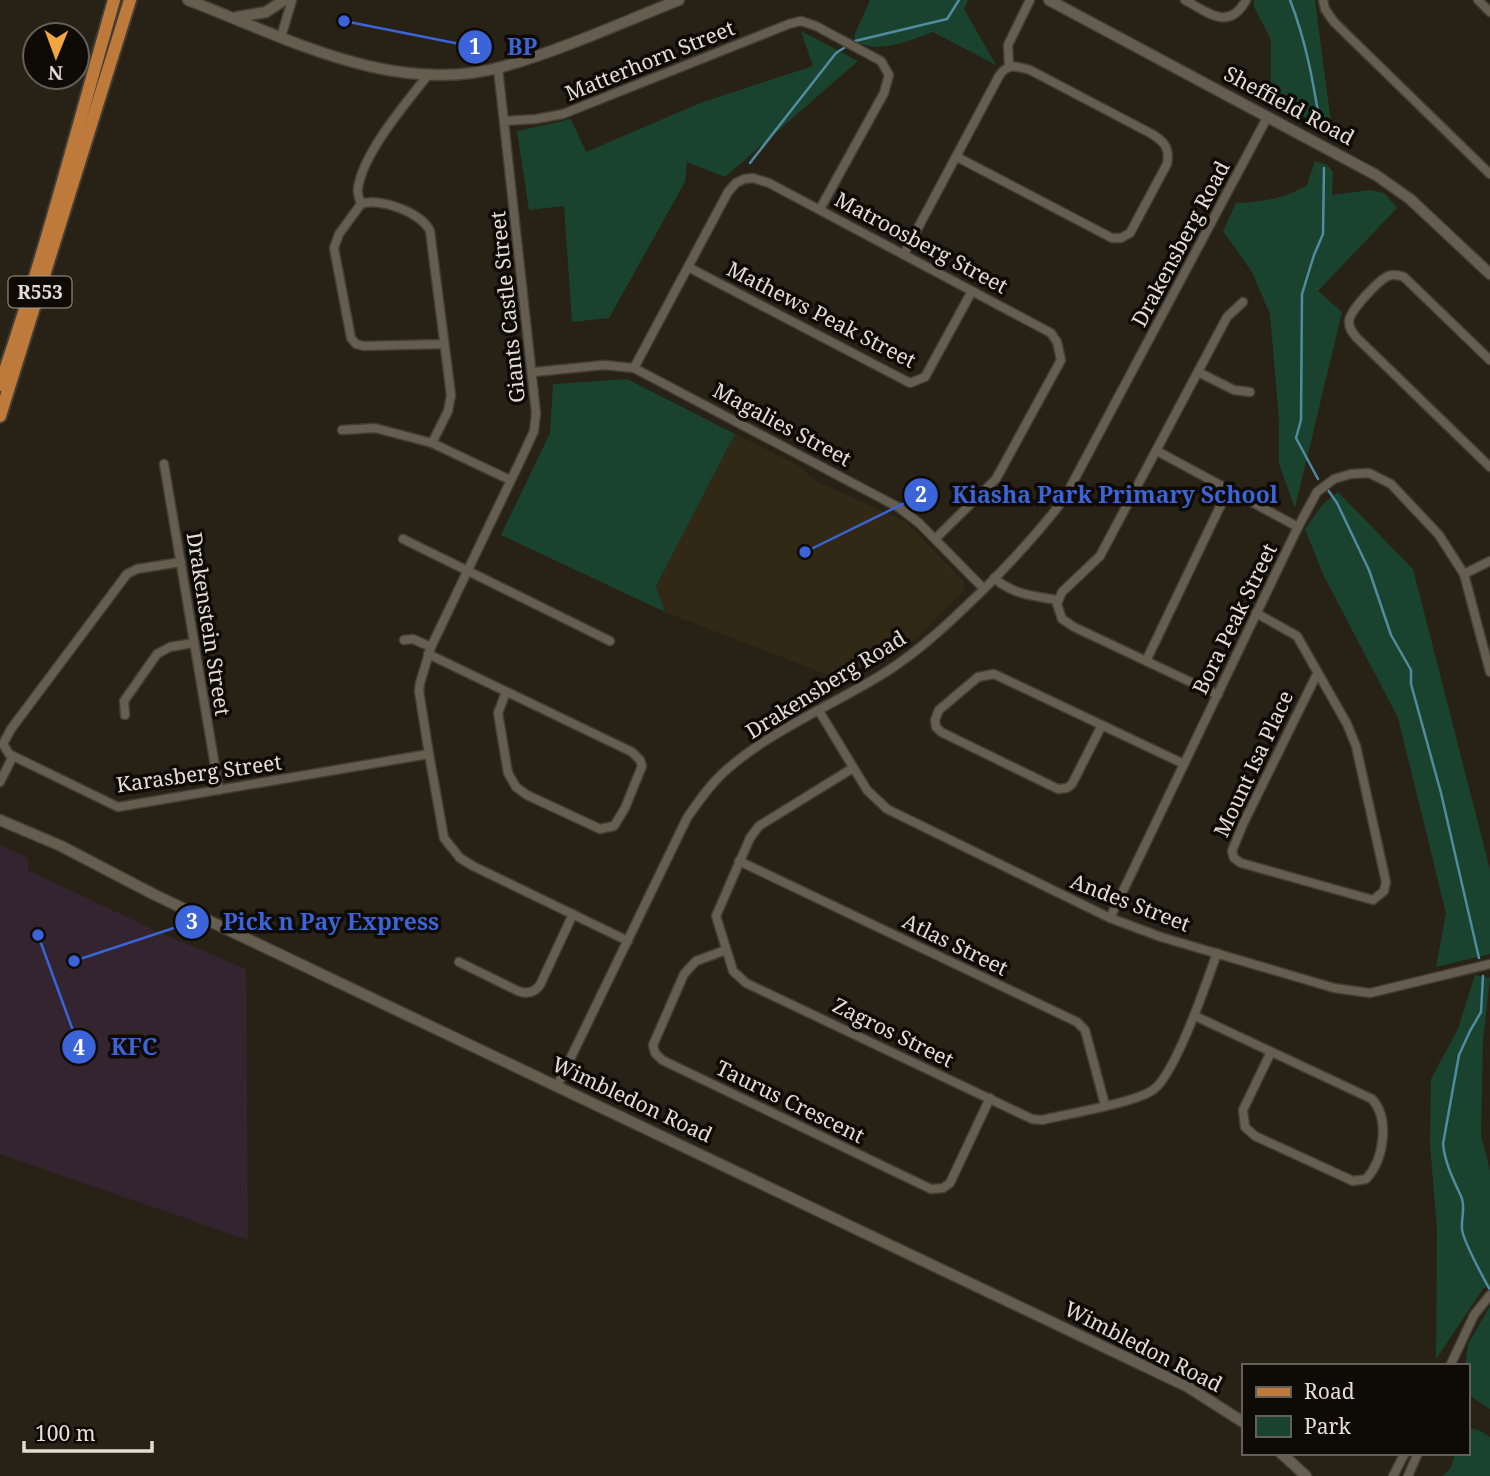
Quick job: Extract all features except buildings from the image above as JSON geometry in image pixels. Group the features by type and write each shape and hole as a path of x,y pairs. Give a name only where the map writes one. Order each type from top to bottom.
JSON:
{"main road":[{"name":"R553","path":"0,385 71,155 114,0"},
{"name":"R553","path":"0,416 130,0"}],"street":[{"path":"188,0 334,56 376,68 428,75 498,68 552,50 678,0"},
{"path":"233,17 266,12 284,0"},
{"path":"281,37 292,0"},
{"path":"1009,67 1008,45 1030,0"},
{"name":"Sheffield Road","path":"1049,0 1268,116 1393,186 1424,211 1490,274"},
{"path":"1185,0 1217,17 1230,17 1246,0"},
{"path":"1323,0 1325,9 1334,22 1490,174"},
{"path":"1478,0 1490,12"},
{"name":"Matterhorn Street","path":"505,121 536,120 564,114 789,24 807,22 881,61 889,75 884,93 820,209"},
{"path":"904,254 999,76 1009,67 1017,65 1030,70 1152,134 1167,147 1167,164 1129,233 1121,238 1112,238 957,157"},
{"name":"Giants Castle Street","path":"498,68 534,373 534,432 430,650 419,691 444,838 451,848 473,866 628,941"},
{"path":"361,204 357,192 363,169 382,137 428,75"},
{"name":"Drakensberg Road","path":"557,1086 687,818 711,785 736,762 887,671 951,622 1035,537 1064,499 1268,116"},
{"name":"Matroosberg Street","path":"634,368 728,192 736,183 753,178 769,183 820,209 1051,333 1058,342 1061,360 996,478 935,539"},
{"path":"432,443 450,403 444,344 433,241 427,225 414,215 375,201 361,204 339,234 334,248 351,338 356,344 364,346 444,344"},
{"name":"Mathews Peak Street","path":"688,267 910,383 925,377 972,290"},
{"path":"1490,360 1404,277 1398,275 1380,281 1349,318 1350,329 1356,337 1490,467"},
{"path":"1218,695 1064,621 1058,611 1058,600 1062,592 1100,556 1227,317 1243,302"},
{"name":"Magalies Street","path":"534,373 604,365 634,368 898,507 919,523 984,589"},
{"path":"1198,372 1234,390 1250,392"},
{"path":"342,430 375,428 432,443 510,480"},
{"path":"1157,451 1298,527"},
{"name":"Drakenstein Street","path":"164,464 219,790"},
{"name":"Bora Peak Street","path":"1110,918 1298,527 1313,499 1328,482 1351,474 1369,473 1391,484 1439,535 1464,574 1490,672"},
{"path":"1146,660 1228,490"},
{"path":"403,539 610,641"},
{"path":"1464,574 1490,561"},
{"path":"0,782 13,757 4,748 5,738 127,574 137,569 181,562"},
{"path":"995,578 1006,588 1018,593 1058,600"},
{"name":"Mount Isa Place","path":"1256,613 1297,636 1347,724 1356,747 1386,882 1384,891 1373,900 1241,863 1233,855 1232,847 1317,674"},
{"path":"404,640 414,639 506,692 632,752 642,766 625,808 614,826 600,829 527,795 516,787 508,773 498,713 506,692"},
{"path":"125,715 124,701 157,654 170,647 193,643"},
{"path":"1102,725 1072,784 1058,789 941,732 936,727 935,720 939,710 978,677 989,674 1010,681 1184,764"},
{"name":"Andes Street","path":"819,711 873,797 895,814 1110,918 1217,953 1360,993 1384,991 1490,964"},
{"name":"Karasberg Street","path":"13,757 118,807 429,754"},
{"name":"Zagros Street","path":"853,768 759,825 750,838 716,916 734,973 746,983 1038,1120 1146,1094 1155,1088 1166,1075 1195,1016 1217,953"},
{"name":"Wimbledon Road","path":"0,820 61,846 155,895 1188,1387 1242,1421"},
{"name":"Atlas Street","path":"739,861 1077,1022 1085,1030 1105,1105"},
{"path":"459,962 518,991 531,992 540,985 573,914"},
{"name":"Taurus Crescent","path":"726,950 696,961 684,974 653,1045 655,1053 662,1060 932,1189 943,1188 950,1183 990,1098"},
{"path":"1195,1016 1372,1099 1381,1113 1381,1147 1380,1157 1366,1179 1353,1181 1255,1136 1245,1127 1243,1110 1271,1052"},
{"path":"1451,1364 1474,1315 1490,1295"},
{"path":"1283,1455 1306,1476"},
{"path":"1393,1476 1404,1455"},
{"path":"1408,1476 1417,1455"}],"shaded area":[{"path":"735,434 796,464 816,481 906,522 964,582 964,590 914,640 862,668 851,667 844,681 665,612 656,586"},
{"path":"0,845 28,858 28,870 152,929 246,969 248,1240 0,1154"}],"green space":[{"path":"870,0 968,0 964,9 996,65 933,32 884,46 874,47 855,41 854,36"},
{"path":"1254,0 1315,0 1332,131 1271,100 1271,40 1254,7"},
{"path":"801,31 858,61 725,177 687,162 685,182 609,318 572,322 564,206 529,210 517,131 571,119 586,152 700,103 813,66"},
{"path":"1315,161 1327,165 1333,172 1332,195 1370,190 1384,193 1397,208 1318,291 1342,312 1295,508 1279,464 1279,420 1270,314 1252,272 1223,231 1236,203 1273,199 1298,190 1307,185"},
{"path":"627,379 735,434 656,586 665,612 501,535 550,433 553,384"},
{"path":"1338,492 1413,569 1490,870 1490,954 1436,967 1446,913 1398,718 1323,574 1305,529 1322,505"},
{"path":"1475,975 1490,978 1483,1041 1481,1135 1490,1171 1490,1285 1483,1289 1436,1359 1437,1230 1430,1144 1431,1079 1458,1029"},
{"path":"1490,1306 1490,1409 1469,1395 1469,1364 1465,1364 1468,1344"},
{"path":"1469,1428 1479,1430 1490,1437 1490,1476 1443,1476 1451,1467 1454,1455 1469,1455"}],"waterway":[{"path":"855,41 947,19 959,0"},
{"path":"1290,0 1305,46 1320,124"},
{"path":"750,163 836,53 847,46"},
{"path":"1318,479 1296,438 1301,420 1302,294 1323,234 1324,168"},
{"path":"1328,490 1369,570 1391,635 1411,670 1411,684 1441,793 1479,958"},
{"path":"1483,976 1481,1012 1459,1055 1443,1144 1447,1164 1462,1200 1463,1235 1490,1290"}],"place":[{"name":"BP","path":"344,21"},
{"name":"Kiasha Park Primary School","path":"805,552"},
{"name":"KFC","path":"38,935"},
{"name":"Pick n Pay Express","path":"74,961"}]}
